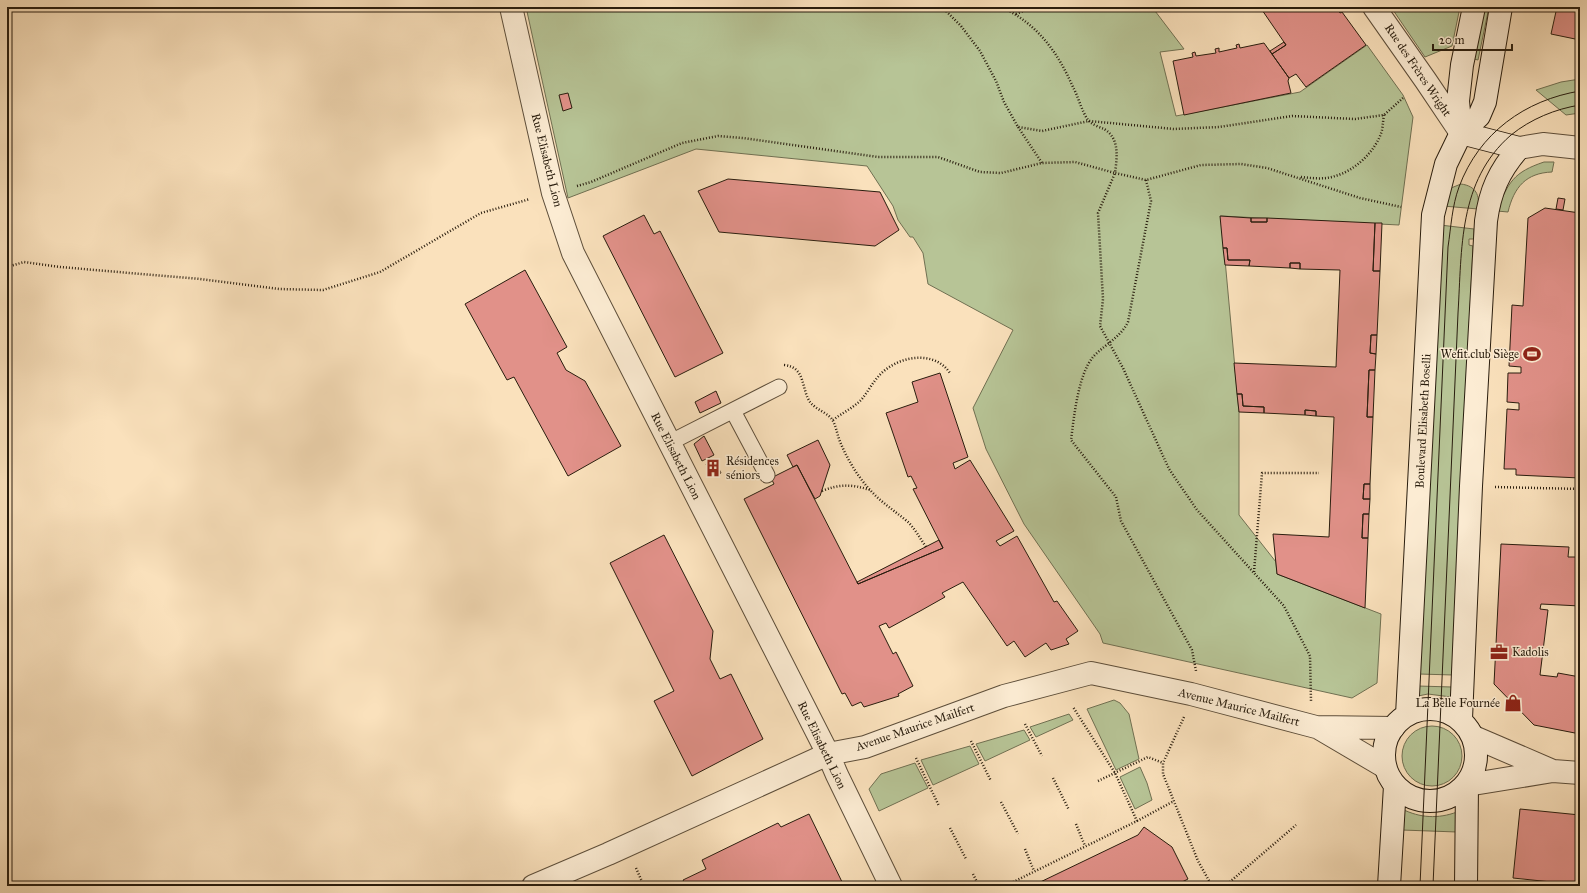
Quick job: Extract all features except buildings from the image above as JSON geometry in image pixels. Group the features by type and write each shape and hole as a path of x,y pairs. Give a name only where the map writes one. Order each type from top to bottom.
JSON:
{"street":[{"name":"Rue Elisabeth Lion","path":"511,7 553,193 573,253 828,754 891,886"},
{"name":"Rue des Frères Wright","path":"1374,7 1461,133"},
{"path":"1474,7 1462,65 1458,101 1461,133 1519,148 1544,144 1580,148"},
{"name":"Boulevard Elisabeth Boselli","path":"1400,721 1433,215 1446,164 1461,133 1479,116 1485,102 1501,7"},
{"path":"1461,719 1471,486 1486,222 1488,203 1493,188 1508,161 1519,148"},
{"name":"Avenue Maurice Mailfert","path":"533,886 608,854 828,754 865,747 1004,696 1091,673 1191,694 1314,717 1400,721"},
{"path":"1389,886 1390,776 1385,746 1400,721 1428,708 1441,709 1461,719 1474,736 1553,771"},
{"name":"Avenue Maurice Mailfert","path":"1314,717 1390,776"},
{"path":"1470,882 1467,785 1477,759 1474,736"},
{"path":"1390,776 1411,798 1423,801 1437,801 1451,798 1467,785 1553,771 1580,773"}],"lane":[{"path":"669,443 779,387"},
{"path":"733,411 767,475"}],"path":[{"path":"942,7 961,26 980,51 996,81 1004,102 1018,127 1042,163"},
{"path":"1002,7 1016,14 1032,26 1050,44 1062,63 1089,121 1110,133 1118,153 1115,173 1098,213 1103,299 1100,326 1123,368 1169,469 1197,510 1284,606 1310,656 1314,717"},
{"path":"1016,14 1033,7"},
{"path":"1018,127 1042,131 1089,121 1174,129 1219,127 1292,116 1355,119 1384,115 1403,98"},
{"path":"1296,177 1325,178 1348,171 1359,163 1376,143 1382,131 1384,115"},
{"path":"7,268 24,262 60,267 200,279 279,289 323,290 380,272 481,213 591,182 682,143 718,136 743,138 878,157 938,157 980,172 1001,173 1042,163 1075,162 1146,180 1201,165 1241,164 1268,168 1360,198 1401,207"},
{"path":"1146,180 1151,201 1128,322 1124,330 1094,357 1088,365 1076,399 1071,440 1116,497 1121,521 1192,650 1195,660"},
{"path":"926,547 909,523 889,508 870,490 847,456 833,420 860,400 884,371 906,359 930,358 946,367 950,373"},
{"path":"1254,573 1262,472 1319,473"},
{"path":"822,490 832,486 843,485 857,486 870,490"},
{"path":"1495,487 1580,489"},
{"path":"1073,706 1115,773 1137,821"},
{"path":"1186,713 1163,762 1163,774 1198,861 1212,886"},
{"path":"1025,724 1042,756"},
{"path":"971,741 991,781"},
{"path":"1098,781 1148,756 1163,762"},
{"path":"916,758 939,806"},
{"path":"1053,778 1069,810"},
{"path":"1005,886 1137,821 1174,801"},
{"path":"1001,802 1018,834"},
{"path":"1076,824 1085,846"},
{"path":"1225,886 1296,825"},
{"path":"950,828 966,859"},
{"path":"1025,849 1034,871"},
{"path":"636,867 644,886"},
{"path":"973,874 979,886"}],"green space":[{"path":"526,7 1152,7 1184,49 1160,52 1176,116 1300,92 1367,45 1403,95 1413,117 1399,225 1221,216 1239,412 1239,515 1276,562 1277,574 1381,614 1377,683 1352,698 1103,643 1100,634 1024,524 986,449 973,408 1013,330 928,284 923,253 913,237 910,237 898,220 893,206 867,166 696,149 568,198"},
{"path":"1391,7 1460,7 1452,46 1425,57"},
{"path":"1480,7 1489,7 1478,60 1470,58"},
{"path":"1580,79 1580,113 1566,115 1536,90 1561,82"},
{"path":"1544,162 1554,162 1552,172 1535,175 1522,183 1514,195 1508,212 1497,211 1513,179 1526,170"},
{"path":"1461,184 1470,187 1476,192 1478,209 1443,206 1451,188"},
{"path":"1440,225 1474,229 1474,239 1469,239 1469,245 1473,246 1453,675 1419,674"},
{"path":"1418,686 1452,687 1451,697 1428,694 1418,696"},
{"path":"1114,700 1120,703 1129,714 1139,759 1116,770 1087,709"},
{"path":"1069,714 1073,720 1036,737 1030,727"},
{"path":"1432,726 1449,731 1457,739 1462,756 1457,773 1449,781 1432,786 1415,781 1407,773 1402,756 1407,739 1415,731"},
{"path":"1024,730 1030,740 985,761 976,744"},
{"path":"970,746 979,764 933,785 921,760"},
{"path":"915,763 928,788 879,811 869,789 881,774"},
{"path":"1140,767 1152,800 1135,809 1120,777"},
{"path":"1402,809 1422,816 1443,816 1457,812 1457,832 1402,830"}],"tram line":[{"path":"1420,886 1448,247 1453,209 1459,187 1468,168 1479,150 1492,135 1506,122 1523,111 1560,95 1580,91"},
{"path":"1433,886 1458,313 1466,217 1472,195 1481,173 1494,153 1511,135 1527,124 1544,116 1561,109 1580,105"}],"place":[{"name":"Wefit.club Siège","path":"1532,354"},
{"name":"Résidences séniors","path":"713,468"},
{"name":"Kadolis","path":"1499,652"},
{"name":"La Belle Fournée","path":"1513,703"}]}
